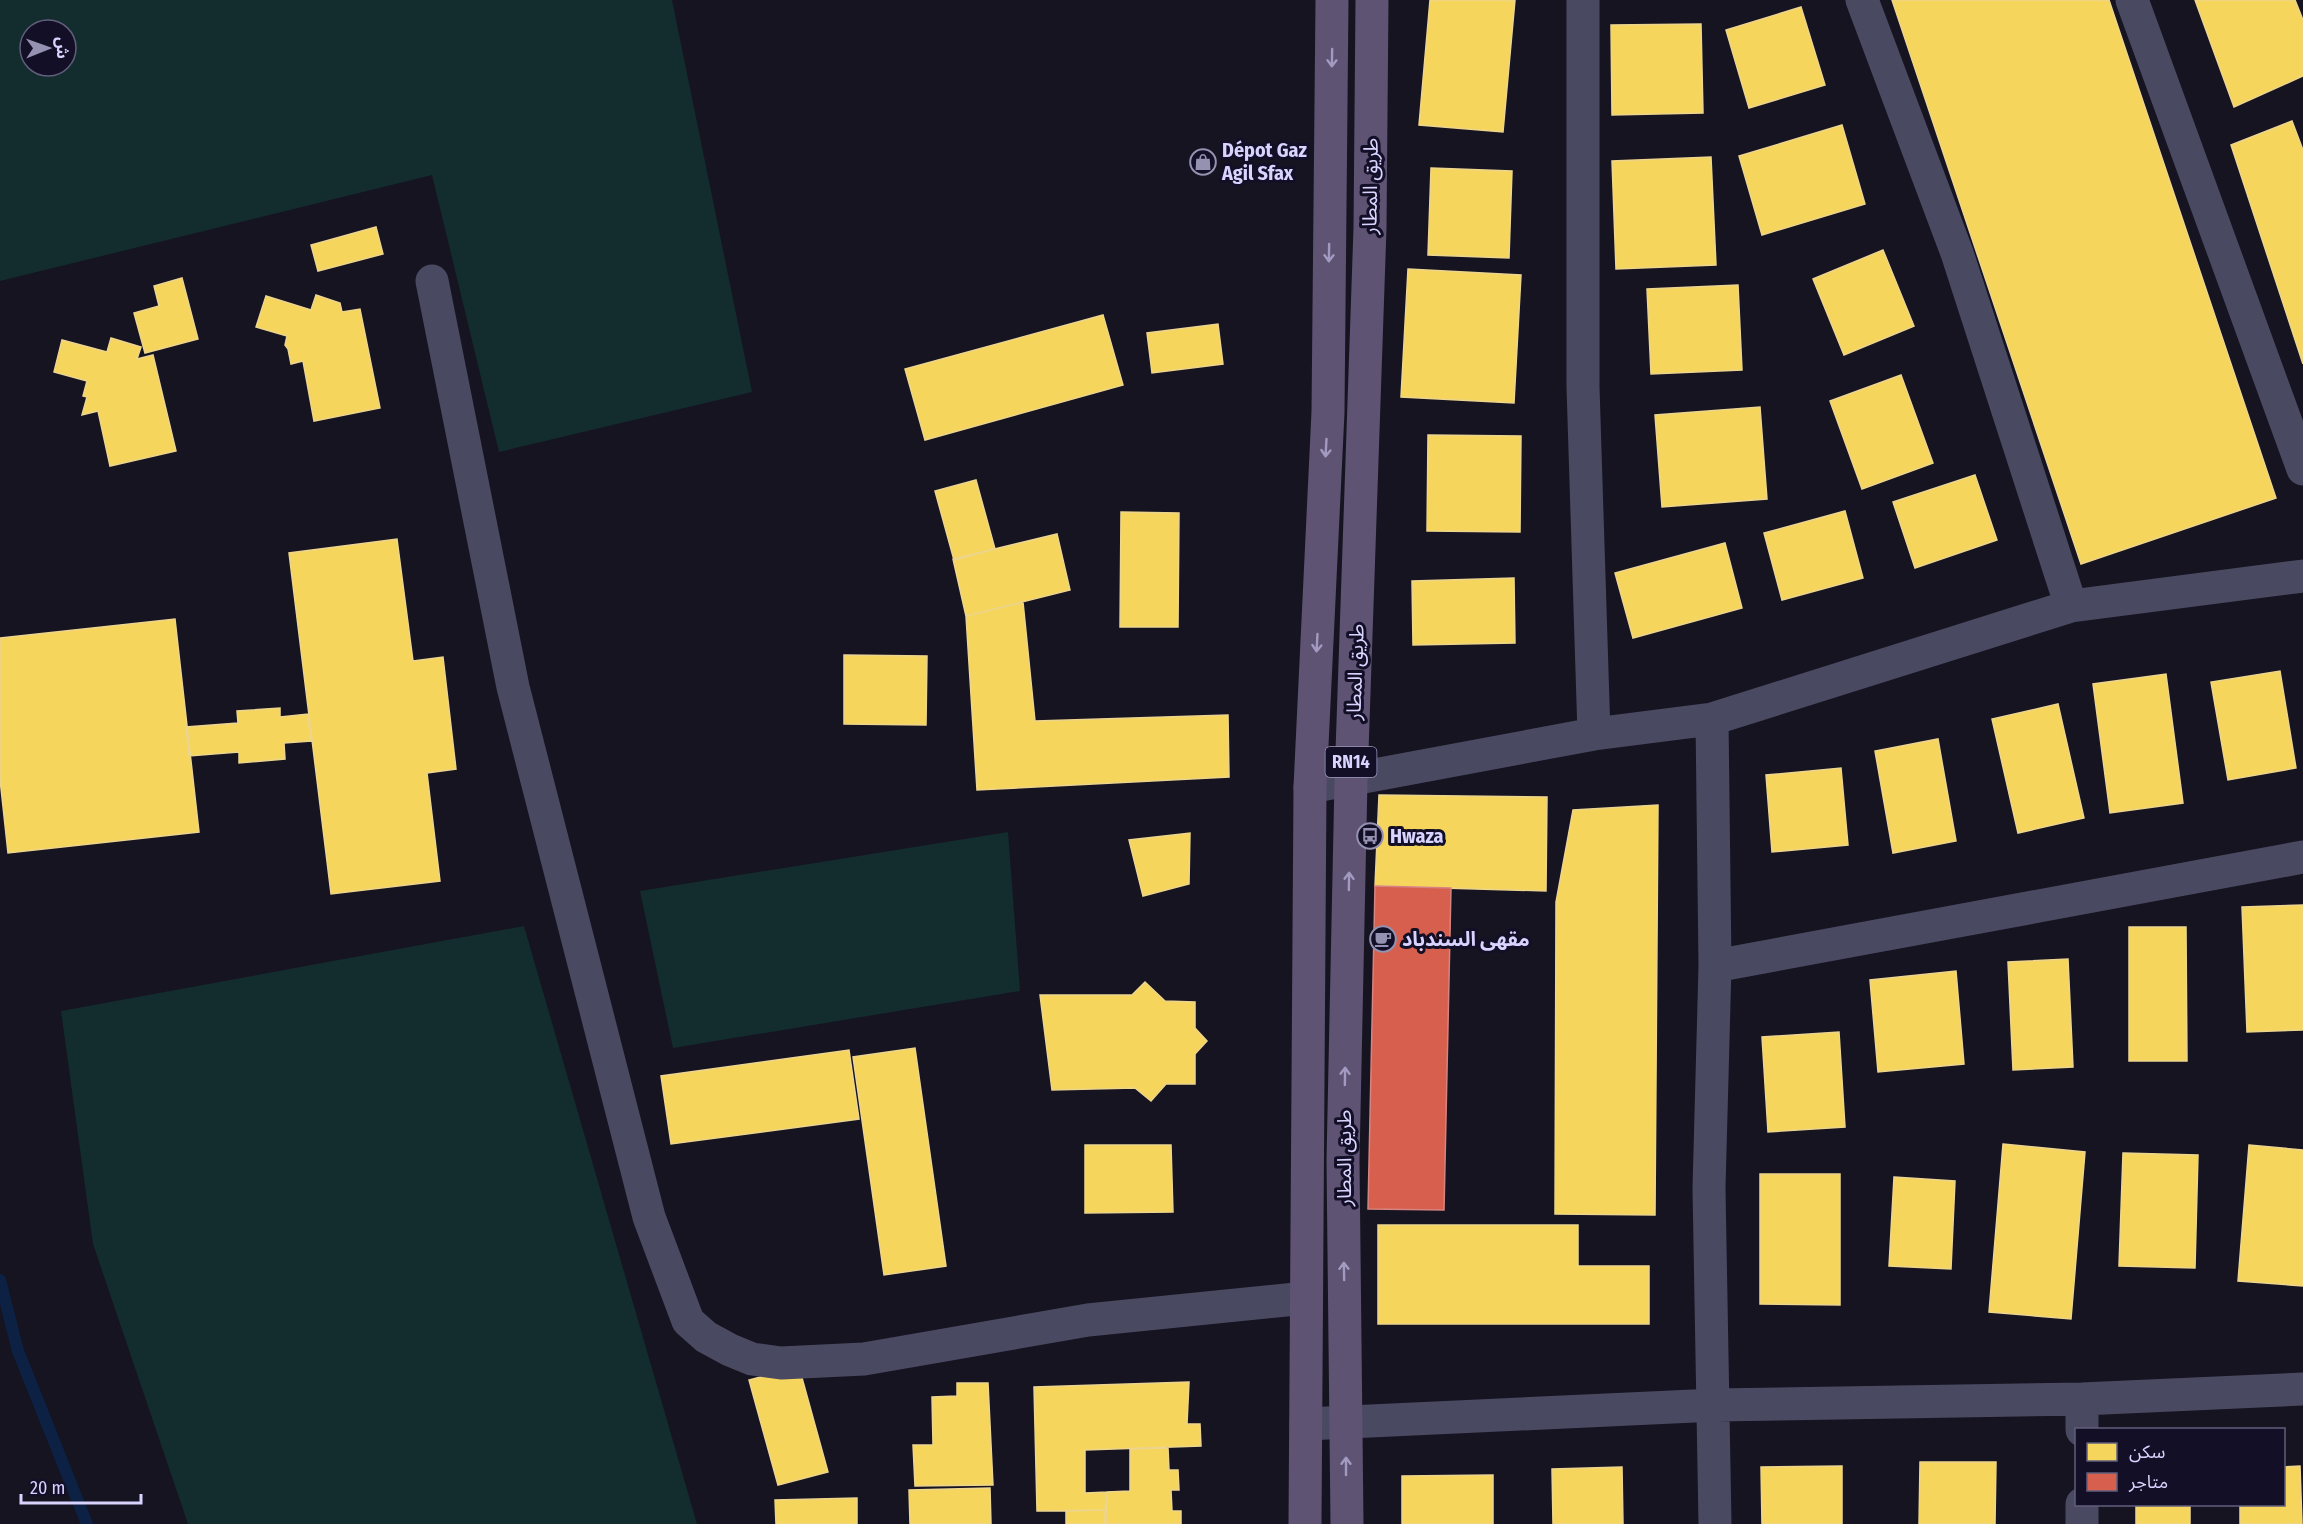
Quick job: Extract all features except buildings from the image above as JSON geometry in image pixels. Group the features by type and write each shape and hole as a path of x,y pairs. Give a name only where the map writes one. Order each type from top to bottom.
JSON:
{"main road":[{"name":"طريق المطار","path":"1305,1524 1310,787 1328,412 1332,0"},
{"name":"طريق المطار","path":"1347,1524 1343,1160 1351,780 1370,228 1372,0"}],"street":[{"path":"1582,0 1583,387 1594,734"},
{"path":"1862,0 1957,252 2071,606"},
{"path":"2132,0 2303,470"},
{"path":"432,281 513,687 649,1217 688,1321 706,1336 730,1350 752,1359 781,1363 864,1359 1088,1320 1306,1298"},
{"path":"1310,787 1594,734 1712,719 2071,606 2303,576"},
{"path":"1712,719 1715,966 1709,1188 1715,1524"},
{"path":"1715,966 2303,857"},
{"path":"1306,1424 1714,1406 2082,1414 2303,1389"},
{"path":"2082,1506 2082,1524"}],"green space":[{"path":"0,0 672,0 752,392 499,452 432,175 0,281"},
{"path":"1008,832 1020,991 673,1048 640,891"},
{"path":"524,926 697,1524 188,1524 93,1244 61,1011"}],"waterway":[{"path":"0,1280 18,1351 87,1524"}],"place":[{"name":"Dépot Gaz Agil Sfax","path":"1203,162"},
{"name":"Hwaza","path":"1370,836"},
{"name":"مقهى السندباد","path":"1383,939"}]}
